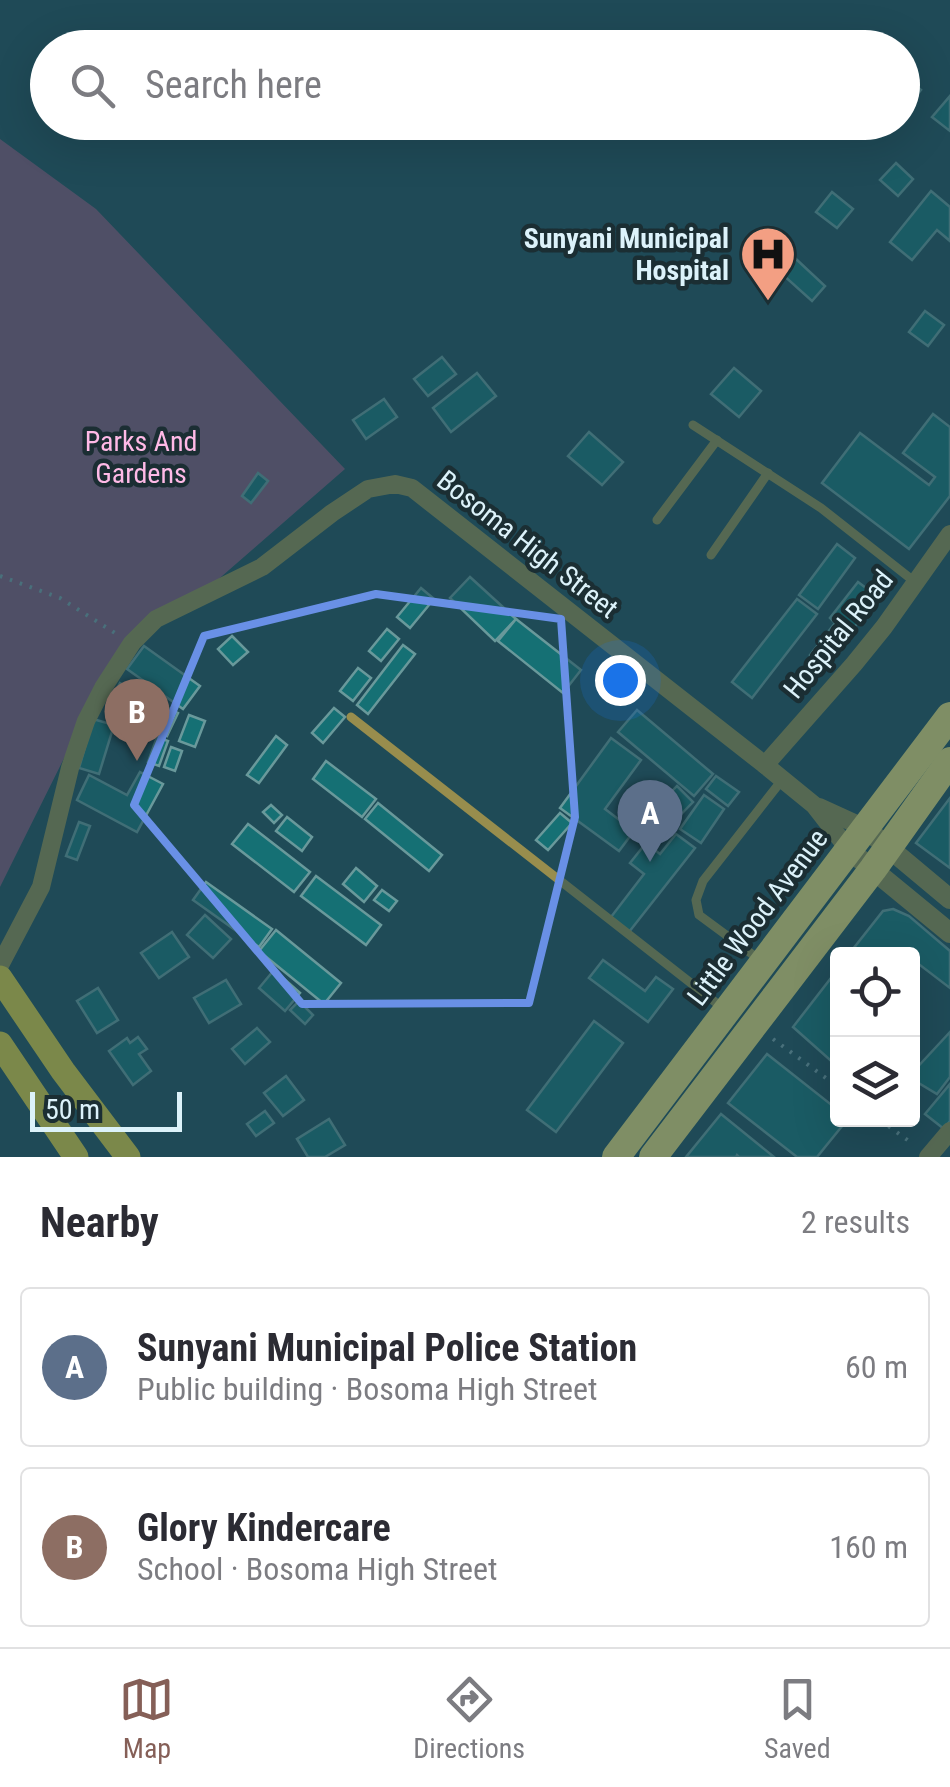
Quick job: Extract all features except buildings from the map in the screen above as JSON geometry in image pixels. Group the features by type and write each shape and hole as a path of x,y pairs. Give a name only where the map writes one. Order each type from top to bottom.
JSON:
{"highway":[{"name":"Little Wood Avenue","path":"616,1157 950,716"},
{"path":"654,1157 950,761"}],"main road":[{"path":"0,978 62,1071 128,1157"},
{"path":"0,1044 76,1157"}],"street":[{"name":"Bosoma High Street","path":"0,965 41,888 70,768 86,722 132,643 156,619 262,567 368,489 395,484 412,488 857,839 880,858 950,934"},
{"name":"Hospital Road","path":"765,765 884,627 950,534"},
{"name":"Bosoma High Street","path":"814,805 857,839"},
{"name":"Bosoma High Street","path":"880,858 950,900"},
{"path":"928,1156 950,1131"}],"lane":[{"path":"694,425 822,508 915,582"},
{"path":"657,520 717,440"},
{"path":"711,555 768,473"},
{"path":"351,717 726,1011"},
{"path":"763,962 698,915 696,900 702,881 782,779"}],"path":[{"path":"0,576 60,598 132,643"},
{"path":"754,1025 830,1081"},
{"path":"889,1127 928,1156"}],"highlighted area":[{"path":"376,594 561,619 575,817 529,1003 302,1004 134,805 204,636"}],"green space":[{"name":"Parks And Gardens","path":"0,139 96,209 345,469 206,590 131,636 88,710 0,887"}],"place":[{"name":"Sunyani Municipal Hospital","path":"768,303"},
{"name":"Glory Kindercare","path":"137,761"},
{"name":"Sunyani Municipal Police Station","path":"650,862"}]}
